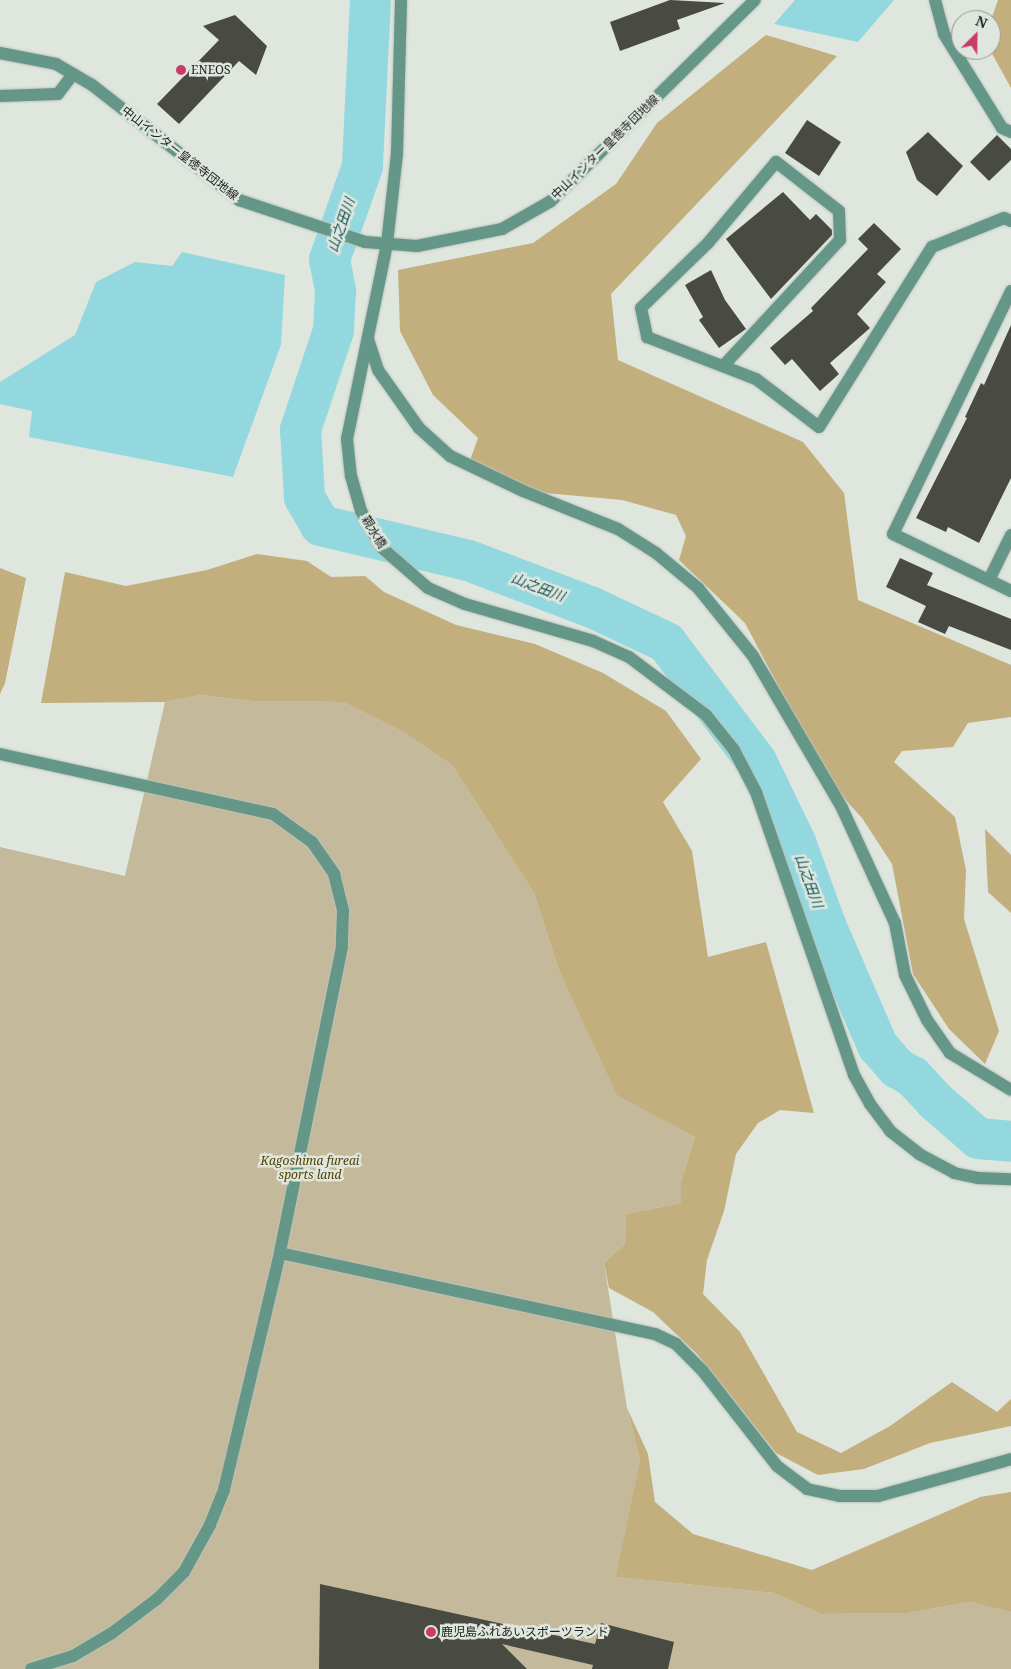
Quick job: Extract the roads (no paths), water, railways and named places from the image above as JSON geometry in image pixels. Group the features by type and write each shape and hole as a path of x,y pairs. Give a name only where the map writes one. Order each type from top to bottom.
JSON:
{"street":[{"name":"親水橋","path":"401,0 397,154 387,244 347,439 351,476 361,511 381,547 414,578 428,588 465,604 593,641 629,657 706,715 734,750 756,792 854,1075 870,1104 890,1131 919,1154 954,1173 978,1178 1011,1179"},
{"name":"中山インター皇徳寺団地線","path":"0,53 56,64 73,74 123,108 239,200 326,231 365,242 417,246 502,229 550,201 755,0"},
{"path":"935,0 944,34 1002,128 1011,132"},
{"path":"0,96 58,94 73,74"},
{"path":"724,364 840,240 838,211 776,162 708,243 641,308 647,337 724,364 756,379 819,426 932,247 1004,218 1011,221"},
{"path":"1011,291 893,534 1011,591"},
{"path":"368,339 378,370 419,428 450,456 523,491 618,529 656,553 698,588 753,656 842,808 895,923 905,975 928,1020 950,1053 1011,1090"},
{"path":"989,580 1011,535"},
{"path":"0,754 273,814 312,842 334,874 343,911 342,947 280,1253 224,1490 210,1525 184,1572 157,1599 112,1633 73,1656 31,1669"},
{"path":"280,1253 655,1334 676,1344 696,1363 777,1466 807,1489 839,1496 878,1496 1011,1458"}],"water":[{"path":"795,0 894,0 858,42 774,24"},
{"path":"182,252 285,275 281,345 233,477 29,437 32,411 0,404 0,382 75,335 96,282 135,262 172,266"}],"waterway":[{"name":"山之田川","path":"370,0 362,166 329,259 335,291 333,330 300,429 304,497 320,525 468,560 592,607 666,642 756,761 795,842 826,927 877,1045 897,1068 912,1076 934,1100 978,1138 1011,1141"}],"place":[{"name":"ENEOS","path":"181,70"},
{"name":"鹿児島ふれあいスポーツランド","path":"431,1632"}],"park label":[{"name":"Kagoshima fureai sports land","path":"310,1168"}]}
